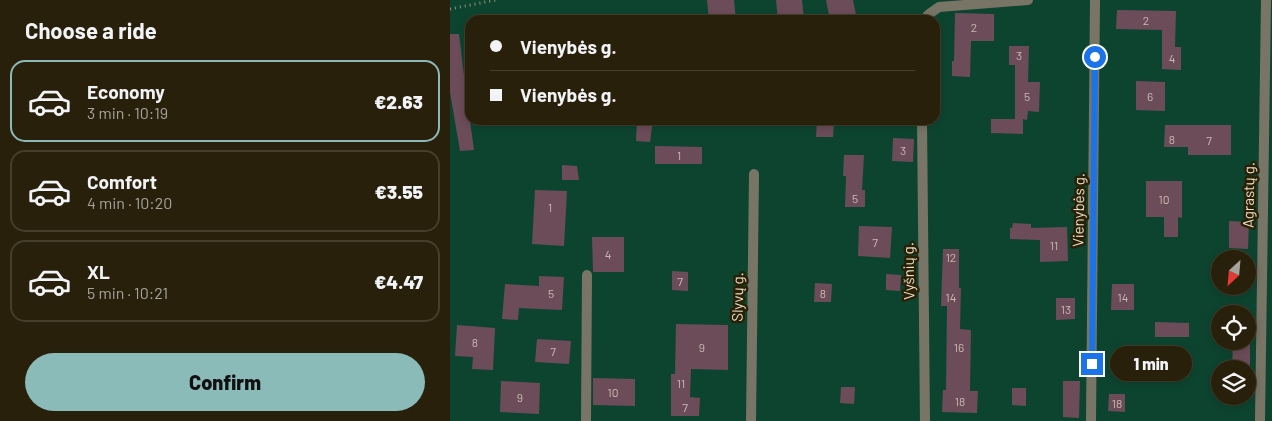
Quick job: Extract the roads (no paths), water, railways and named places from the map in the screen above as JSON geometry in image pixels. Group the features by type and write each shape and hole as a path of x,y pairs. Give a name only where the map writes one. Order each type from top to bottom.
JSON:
{"street":[{"path":"927,15 939,7 1028,0"},
{"name":"Vienybės g.","path":"1091,421 1096,0"},
{"name":"Agrastų g.","path":"1260,421 1266,0"},
{"name":"Vyšnių g.","path":"922,125 925,421"},
{"name":"Slyvų g.","path":"750,421 754,174"},
{"path":"586,421 587,275"}]}
